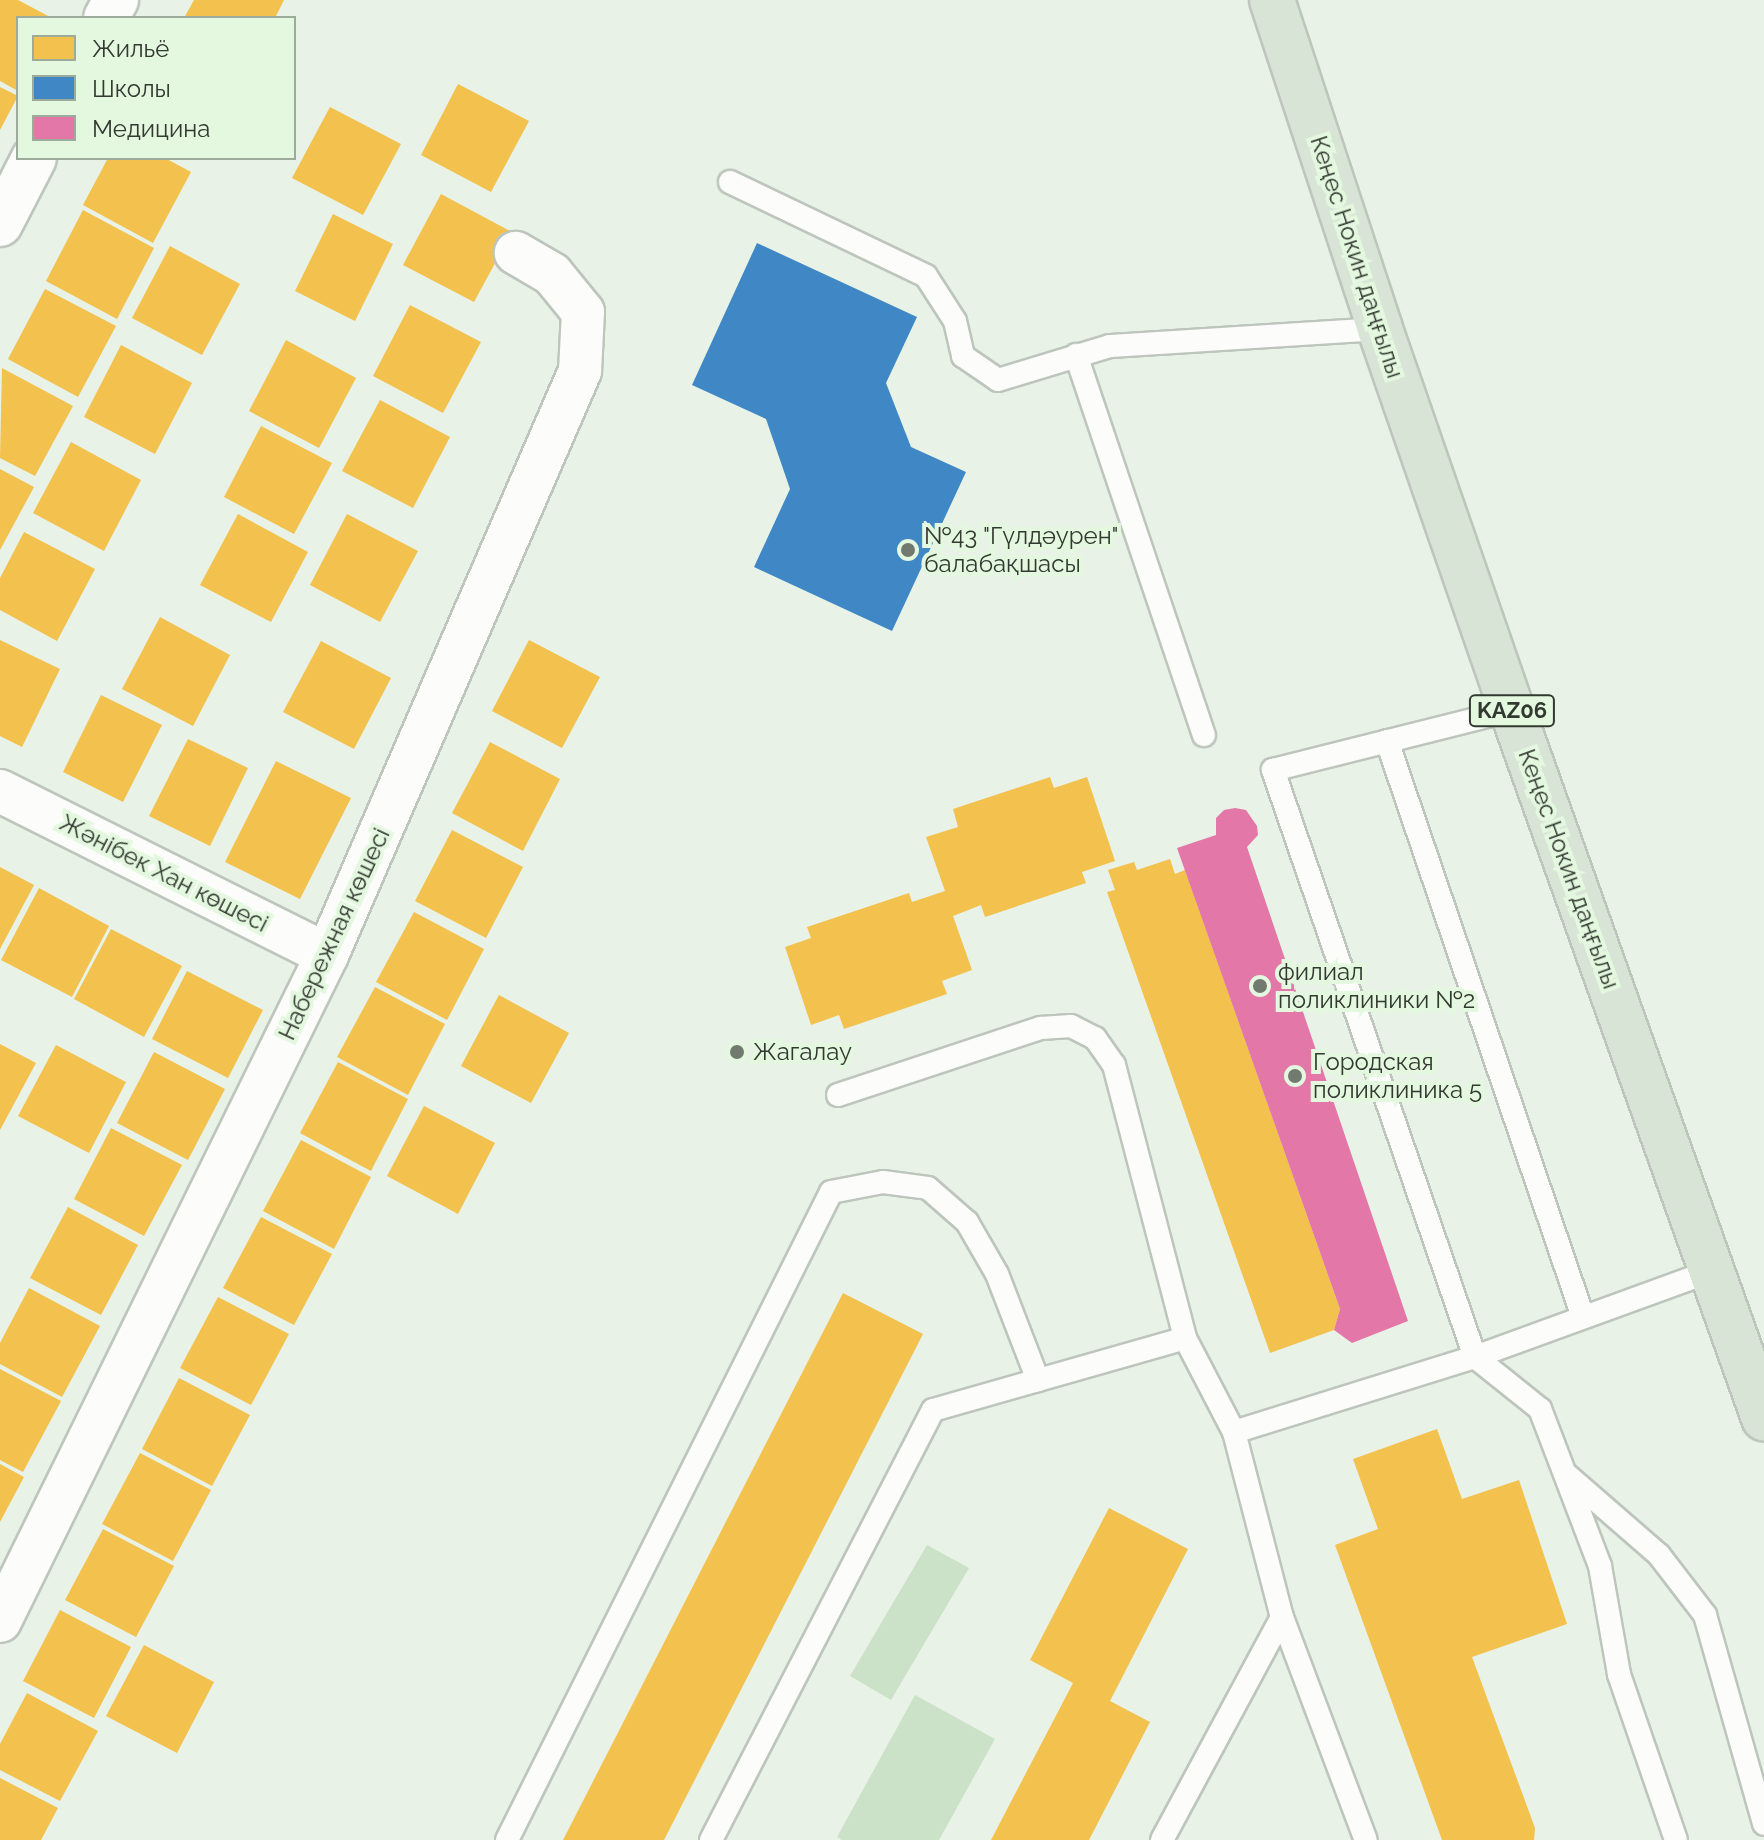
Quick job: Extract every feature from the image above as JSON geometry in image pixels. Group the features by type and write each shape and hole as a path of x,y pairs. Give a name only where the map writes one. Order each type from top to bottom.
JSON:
{"highway":[{"name":"Кеңес Нокин даңғылы","path":"1272,0 1380,329 1512,710 1764,1418"}],"street":[{"path":"0,224 33,160"},
{"name":"Набережная көшесі","path":"0,1621 327,955 580,371 583,312 552,274 516,253"},
{"name":"Жәнібек Хан көшесі","path":"0,791 327,955"}],"lane":[{"path":"730,182 926,276 955,321 963,356 998,380 1110,346 1380,329"},
{"path":"1076,355 1204,735"},
{"path":"1512,710 1273,770 1475,1357 1540,1409 1566,1474 1600,1566 1619,1674 1676,1840"},
{"path":"1387,741 1583,1317"},
{"path":"838,1095 1041,1028 1071,1026 1095,1038 1114,1065 1185,1338 1234,1432 1282,1617 1366,1840"},
{"path":"507,1840 831,1192 883,1182 928,1188 967,1222 997,1274 1038,1380"},
{"path":"1234,1432 1475,1357 1711,1271"},
{"path":"711,1840 933,1410 1185,1338"},
{"path":"1566,1474 1659,1555 1705,1615 1764,1824"},
{"path":"1162,1840 1282,1617"}],"green space":[{"path":"927,1545 969,1568 891,1700 850,1676"},
{"path":"915,1695 995,1739 939,1840 842,1840 837,1837"}],"building: Жильё":[{"path":"0,0 18,0 48,16 16,16 16,90 0,81"},
{"path":"194,0 284,0 276,16 185,16"},
{"path":"458,84 529,121 491,192 421,155"},
{"path":"0,87 16,95 16,100 0,130"},
{"path":"330,107 401,144 363,215 292,178"},
{"path":"107,160 169,160 191,172 153,243 83,205"},
{"path":"441,194 512,232 474,302 403,265"},
{"path":"83,210 154,248 117,319 46,281"},
{"path":"333,214 393,244 355,321 295,291"},
{"path":"170,246 240,284 202,355 132,318"},
{"path":"45,289 116,326 78,397 8,359"},
{"path":"410,305 481,342 443,413 373,376"},
{"path":"286,340 356,378 319,448 249,411"},
{"path":"121,345 192,383 155,454 84,417"},
{"path":"2,368 73,406 35,476 0,458"},
{"path":"380,400 450,437 413,508 342,471"},
{"path":"261,426 332,463 294,534 224,497"},
{"path":"71,442 141,480 104,551 33,513"},
{"path":"0,469 34,487 0,550"},
{"path":"238,514 308,552 271,622 200,585"},
{"path":"347,514 418,551 380,622 310,585"},
{"path":"24,532 95,569 57,641 0,610 0,578"},
{"path":"160,617 230,655 193,726 122,689"},
{"path":"0,640 60,669 22,747 0,736"},
{"path":"529,640 600,677 562,748 492,711"},
{"path":"321,641 391,678 354,749 283,712"},
{"path":"101,695 162,725 123,802 63,772"},
{"path":"188,739 248,768 210,846 149,816"},
{"path":"490,742 560,779 523,851 452,813"},
{"path":"276,761 351,798 300,899 225,862"},
{"path":"1050,777 1054,788 1087,777 1115,861 1082,872 1086,883 985,917 981,905 953,916 972,970 942,981 947,994 844,1029 839,1015 811,1025 785,947 811,938 807,927 909,893 912,902 945,891 926,837 958,827 953,809"},
{"path":"452,830 523,867 486,938 415,901"},
{"path":"1170,859 1175,874 1185,870 1340,1309 1334,1330 1270,1353 1107,892 1115,890 1108,870 1134,862 1137,870"},
{"path":"0,867 34,885 0,949"},
{"path":"39,888 109,926 72,997 1,960"},
{"path":"414,912 484,949 447,1020 376,982"},
{"path":"111,929 182,966 144,1037 74,999"},
{"path":"187,971 263,1010 228,1078 152,1039"},
{"path":"375,987 445,1024 408,1095 337,1057"},
{"path":"499,995 569,1033 531,1103 461,1066"},
{"path":"0,1044 36,1063 0,1130"},
{"path":"56,1045 126,1082 89,1153 18,1116"},
{"path":"154,1052 225,1089 188,1160 117,1123"},
{"path":"338,1062 408,1099 371,1171 300,1133"},
{"path":"424,1106 495,1143 458,1214 387,1176"},
{"path":"111,1128 182,1165 144,1236 74,1199"},
{"path":"301,1140 371,1177 334,1249 263,1211"},
{"path":"68,1207 138,1245 101,1315 30,1278"},
{"path":"261,1217 332,1254 294,1325 223,1288"},
{"path":"29,1288 100,1326 62,1397 0,1364 0,1343"},
{"path":"843,1293 923,1334 664,1840 563,1840"},
{"path":"218,1297 289,1334 251,1405 180,1368"},
{"path":"0,1369 61,1401 23,1472 0,1460"},
{"path":"179,1378 250,1415 212,1486 142,1449"},
{"path":"1437,1429 1462,1499 1519,1480 1567,1624 1472,1657 1535,1828 1534,1840 1442,1840 1335,1545 1378,1529 1353,1459"},
{"path":"140,1453 211,1490 173,1561 102,1524"},
{"path":"0,1464 24,1477 0,1522"},
{"path":"1109,1508 1188,1549 1110,1701 1150,1722 1089,1840 991,1840 1073,1683 1030,1660"},
{"path":"103,1529 174,1566 136,1637 65,1600"},
{"path":"60,1610 131,1647 94,1718 23,1681"},
{"path":"144,1645 214,1682 177,1753 106,1716"},
{"path":"27,1693 98,1731 60,1801 0,1770 0,1744"},
{"path":"0,1778 58,1808 41,1840 0,1840"}],"building: Школы":[{"path":"757,243 917,317 886,383 911,447 966,472 892,631 754,567 790,489 766,419 692,385"}],"building: Медицина":[{"name":"филиал поликлиники №2","path":"1224,810 1246,810 1257,826 1258,835 1247,847 1408,1321 1352,1343 1334,1330 1340,1309 1177,848 1216,835 1216,818"}],"place":[{"name":"№43 \"Гүлдәурен\" балабақшасы","path":"908,550"},
{"name":"филиал поликлиники №2","path":"1260,986"},
{"name":"Жагалау","path":"737,1052"},
{"name":"Городская поликлиника 5","path":"1295,1076"}]}
